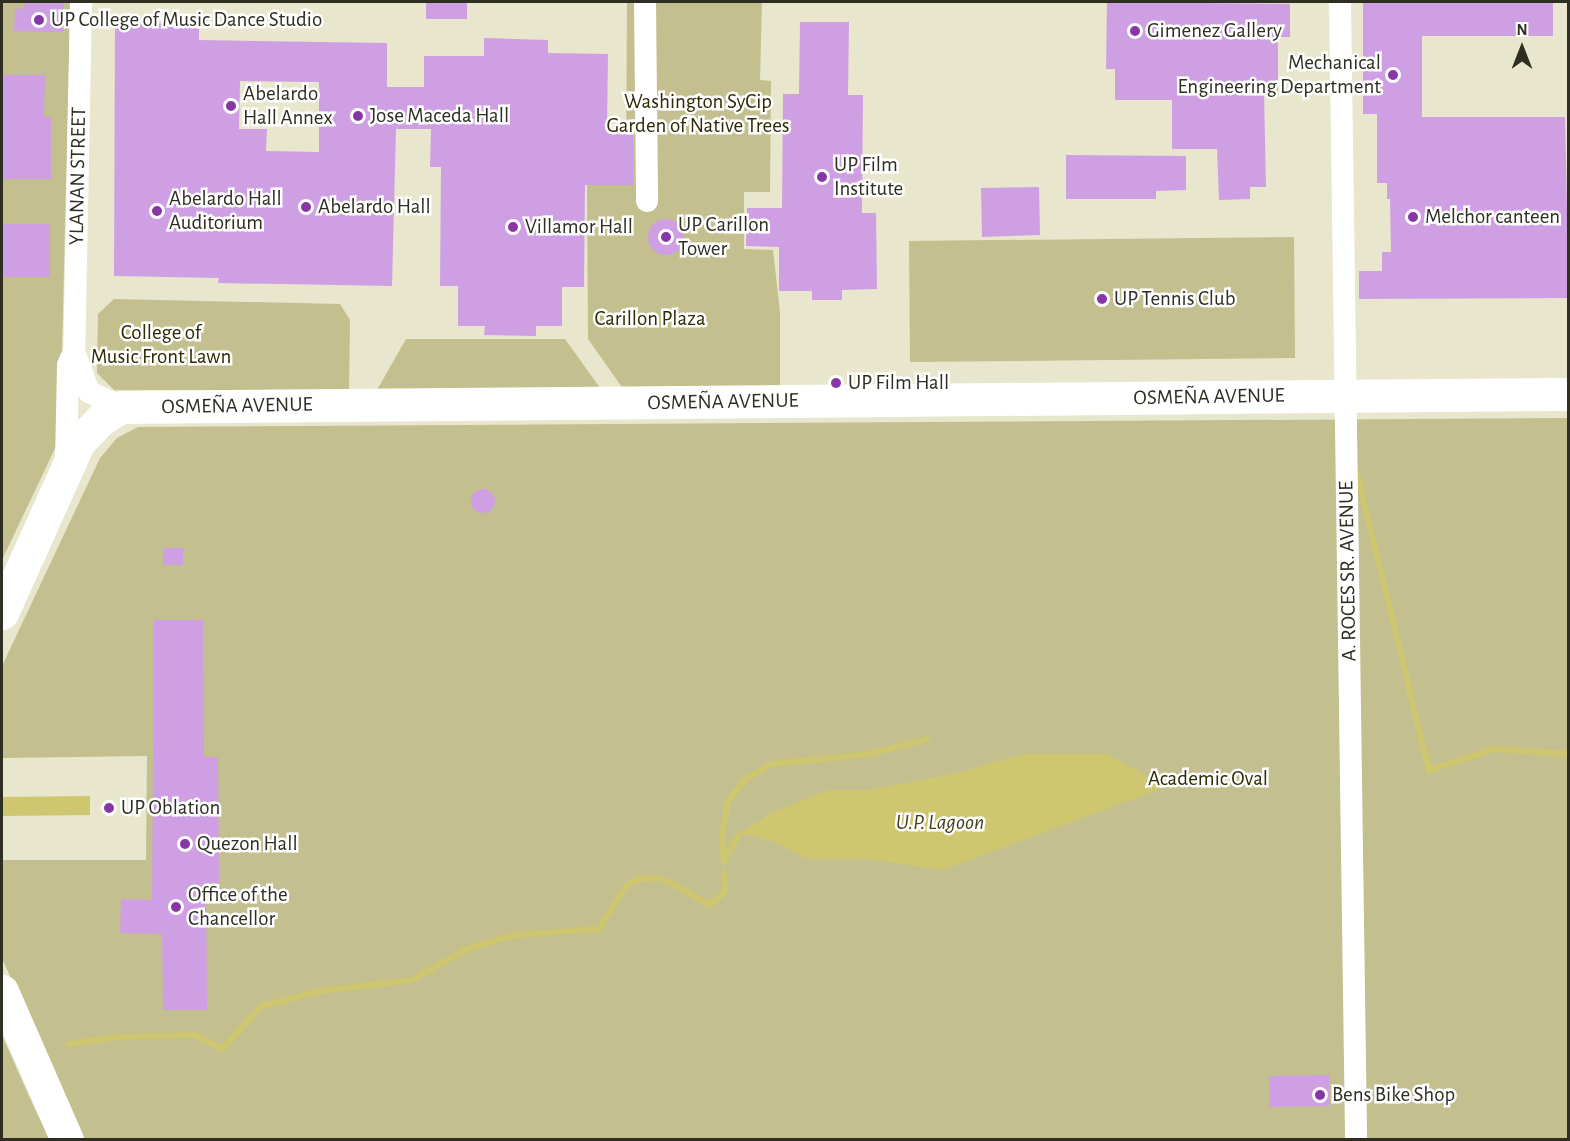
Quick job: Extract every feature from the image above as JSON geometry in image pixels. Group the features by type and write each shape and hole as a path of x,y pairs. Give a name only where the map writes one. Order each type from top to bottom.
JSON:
{"street":[{"name":"YLANAN STREET","path":"81,2 74,351 89,392 122,407"},
{"path":"645,2 647,201"},
{"name":"A. ROCES SR. AVENUE","path":"1340,2 1356,1140"},
{"name":"YLANAN STREET","path":"66,465 68,365 74,351"},
{"name":"OSMEÑA AVENUE","path":"122,407 1569,394"},
{"path":"2,613 66,465 93,427 122,407"},
{"path":"2,991 67,1140"}],"green space":[{"path":"2,2 70,2 70,15 60,438 2,560"},
{"path":"627,2 762,2 760,80 771,81 770,192 744,192 744,249 773,250 780,312 780,391 624,390 588,339 587,185 626,185"},
{"name":"UP Tennis Club","path":"1294,237 1295,358 910,362 909,241"},
{"name":"College of Music Front Lawn","path":"114,299 340,304 350,320 349,390 114,390 97,373 98,314"},
{"path":"406,339 565,339 603,392 377,390"},
{"name":"Academic Oval","path":"1568,418 1568,1139 82,1139 2,958 2,860 146,860 147,756 2,758 2,666 100,458 117,438 138,427"},
{"path":"2,1035 29,1096 49,1139 2,1139"}],"water":[{"name":"U.P. Lagoon","path":"1023,754 1108,754 1146,776 1171,785 943,870 868,859 808,859 774,842 740,833 771,813 828,790 868,790 957,773"},
{"path":"90,796 90,815 2,816 2,797"}],"building":[{"name":"UP College of Music Dance Studio","path":"25,2 64,2 63,32 14,31 15,8 24,9"},
{"path":"426,2 467,2 467,19 426,19"},
{"path":"1107,2 1290,4 1290,37 1278,37 1278,92 1264,92 1266,187 1250,187 1250,199 1219,200 1217,149 1172,149 1172,100 1115,100 1115,69 1106,69"},
{"path":"1363,2 1553,2 1553,36 1422,36 1422,117 1565,117 1569,298 1359,299 1359,271 1382,271 1382,252 1391,252 1390,199 1387,199 1387,183 1377,183 1377,114 1363,114"},
{"name":"UP Film Institute","path":"800,22 849,22 848,95 863,95 862,213 876,213 877,289 842,290 842,300 812,300 812,291 779,291 779,247 746,246 747,208 782,208 783,94 799,94"},
{"path":"115,23 199,24 199,40 387,43 387,87 424,87 424,56 484,56 484,38 548,40 548,53 608,54 607,129 633,129 633,185 585,185 584,287 562,287 562,326 536,326 536,336 484,335 485,326 458,326 458,286 440,286 441,167 430,167 431,129 396,129 392,286 218,283 219,278 114,276","holes":["240,81 319,82 319,152 266,151 267,129 239,129"]},
{"path":"2,75 45,75 44,117 51,117 51,179 2,179"},
{"path":"1066,155 1186,156 1186,190 1156,191 1156,199 1066,199"},
{"path":"1039,187 1040,235 982,237 981,188"},
{"name":"UP Carillon Tower","path":"666,219 679,224 684,237 679,250 666,255 653,250 648,237 653,224"},
{"path":"2,224 50,224 50,277 2,277"},
{"path":"483,489 492,492 495,501 492,510 483,513 474,510 471,501 474,492"},
{"path":"163,548 183,548 183,565 163,565"},
{"name":"Quezon Hall","path":"154,620 203,620 204,757 218,757 219,883 206,883 207,1010 163,1010 162,934 120,933 121,899 152,900"},
{"path":"1329,1075 1329,1106 1270,1107 1269,1076"}],"waterway":[{"path":"1356,469 1429,770 1494,749 1568,754"},
{"path":"724,862 722,835 728,801 745,780 771,764 870,754 927,739"},
{"path":"724,861 740,833"},
{"path":"69,1044 119,1037 195,1035 222,1049 262,1006 321,991 412,980 467,949 514,935 599,929 626,886 639,879 657,878 671,883 710,905 725,892 724,873"}],"place":[{"name":"UP College of Music Dance Studio","path":"39,20"},
{"name":"Gimenez Gallery","path":"1135,31"},
{"name":"Mechanical Engineering Department","path":"1393,75"},
{"name":"Abelardo Hall Annex","path":"231,106"},
{"name":"Jose Maceda Hall","path":"358,116"},
{"name":"UP Film Institute","path":"822,177"},
{"name":"Abelardo Hall","path":"306,207"},
{"name":"Abelardo Hall Auditorium","path":"157,211"},
{"name":"Melchor canteen","path":"1413,217"},
{"name":"Villamor Hall","path":"513,227"},
{"name":"UP Carillon Tower","path":"666,237"},
{"name":"UP Tennis Club","path":"1102,299"},
{"name":"UP Film Hall","path":"836,383"},
{"name":"UP Oblation","path":"109,808"},
{"name":"Quezon Hall","path":"185,844"},
{"name":"Office of the Chancellor","path":"176,907"},
{"name":"Bens Bike Shop","path":"1320,1095"}],"park label":[{"name":"Washington SyCip Garden of Native Trees","path":"698,114"},
{"name":"Carillon Plaza","path":"650,319"}]}
